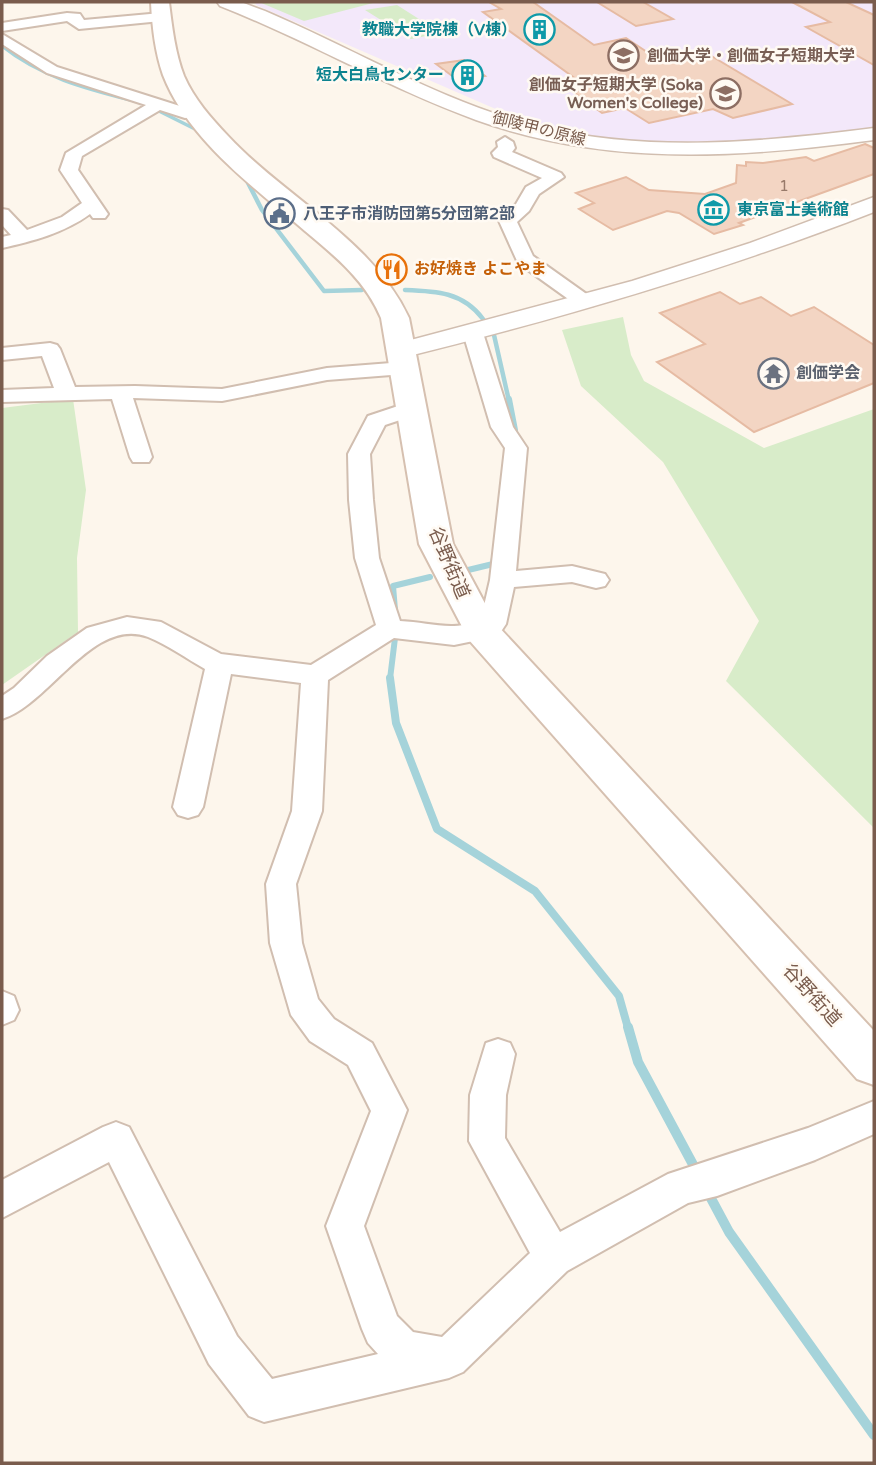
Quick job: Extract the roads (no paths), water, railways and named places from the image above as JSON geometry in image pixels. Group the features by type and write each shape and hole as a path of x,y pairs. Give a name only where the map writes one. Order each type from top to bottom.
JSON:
{"main road":[{"name":"谷野街道","path":"160,9 174,76 195,113 226,146 369,274 396,318 436,544 482,631 874,1064"}],"street":[{"name":"御陵甲の原線","path":"226,2 483,116 565,138 652,150 712,151 763,149 874,134"},
{"path":"2,27 67,16 75,17 79,25 160,9"},
{"path":"2,38 52,70 154,107 195,113"},
{"path":"2,243 96,209 69,170 74,153 154,107"},
{"path":"505,142 507,148 500,153 555,177 532,191 523,207 508,221 525,259 585,302"},
{"path":"2,396 121,393 222,395 402,359 473,333 757,249 874,204"},
{"path":"2,214 23,237"},
{"path":"2,709 24,695 56,663 96,634 127,626 152,628 220,664 315,675 347,658 390,629 406,628 460,639 493,624 503,580 516,448 508,434 473,333"},
{"path":"2,354 50,349 67,395"},
{"path":"121,393 141,457"},
{"path":"390,629 367,558 359,454 376,421 410,409"},
{"path":"503,580 572,575 596,580"},
{"path":"188,807 220,664"},
{"path":"315,675 307,811 281,884 286,943 303,1005 322,1030 360,1054 389,1110 345,1226 382,1329 403,1352 449,1358"},
{"path":"498,1054 488,1095 487,1141 553,1257"},
{"path":"2,1200 116,1139 223,1350 264,1401 449,1358 553,1257 681,1187 717,1178 815,1143 874,1117"}],"waterway":[{"path":"2,46 51,75 142,103"},
{"path":"153,108 201,132"},
{"path":"245,177 262,210 324,291 362,290"},
{"path":"405,290 438,292 458,298 483,319"},
{"path":"494,335 509,401"},
{"path":"509,399 515,430 512,436"},
{"path":"464,571 493,564 494,558"},
{"path":"395,610 393,586 430,577"},
{"path":"390,678 395,638"},
{"path":"390,678 396,723 437,829 535,891 619,996 628,1028"},
{"path":"628,1027 638,1062 697,1172"},
{"path":"706,1189 729,1232 874,1435"}],"place":[{"name":"教職大学院棟（V棟）","path":"540,30"},
{"name":"創価大学・創価女子短期大学","path":"624,56"},
{"name":"短大白鳥センター","path":"467,75"},
{"name":"創価女子短期大学 (Soka Women's College)","path":"726,94"},
{"name":"東京富士美術館","path":"714,210"},
{"name":"八王子市消防団第5分団第2部","path":"280,214"},
{"name":"お好焼き よこやま","path":"391,269"},
{"name":"創価学会","path":"773,373"}]}
